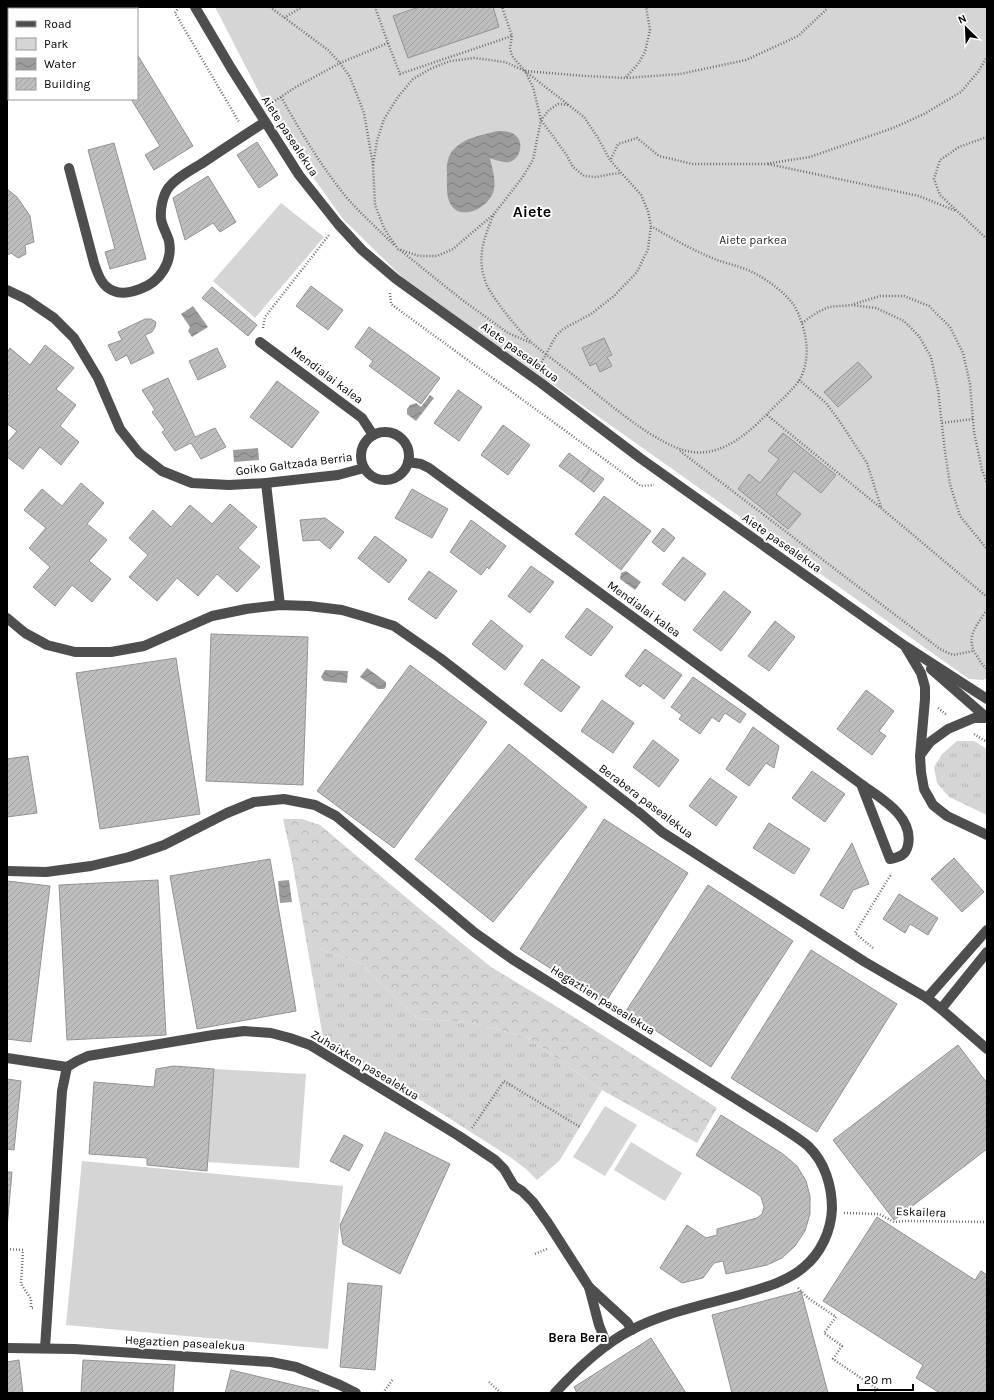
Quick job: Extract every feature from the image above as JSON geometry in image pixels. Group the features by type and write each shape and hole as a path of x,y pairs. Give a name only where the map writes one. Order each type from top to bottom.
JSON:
{"street":[{"name":"Aiete pasealekua","path":"196,7 206,28 299,175 338,224 362,250 396,278 541,383 640,458 905,646 983,693 987,699"},
{"path":"69,168 99,278 108,289 118,293 133,292 147,287 158,278 168,264 169,244 161,219 162,201 169,187 183,176 265,122"},
{"name":"Goiko Galtzada Berria","path":"7,290 26,299 54,318 74,338 98,378 120,429 140,453 162,472 192,483 229,484 266,483 338,475 364,468"},
{"name":"Mendialai kalea","path":"260,342 362,418 373,435"},
{"path":"380,432 396,434 407,446 409,454 408,462 405,470 392,479 384,480 376,478 369,474 364,468 360,456 361,450 364,444 373,435 380,432"},
{"name":"Mendialai kalea","path":"408,462 421,464 429,468 892,806 902,817 908,830 909,839 907,850 901,857 890,859"},
{"path":"266,483 280,605"},
{"name":"Berabera pasealekua","path":"7,618 24,633 48,645 75,652 111,652 144,646 212,616 246,609 280,605 309,606 342,610 394,626 440,658 486,693 662,832 865,962 927,998 987,1049"},
{"path":"905,646 921,673 925,687 920,756 924,789 933,805 947,816 987,835"},
{"name":"Aiete pasealekua","path":"905,646 987,718"},
{"path":"920,756 930,742 948,729 974,718 987,718"},
{"path":"861,784 890,859"},
{"name":"Hegaztien pasealekua","path":"7,871 46,872 91,866 129,857 164,845 226,813 254,802 284,799 315,805 336,816 474,932 512,959 781,1127 808,1146 822,1164 830,1184 832,1219 826,1237 817,1255 804,1268 787,1278 763,1288 668,1315 632,1330 607,1345 582,1365 555,1393"},
{"path":"927,998 987,930"},
{"path":"941,1009 987,952"},
{"name":"Zuhaixken pasealekua","path":"67,1067 77,1060 88,1056 244,1031 270,1033 310,1045 495,1160 504,1169 514,1186 522,1191 533,1202 589,1287 627,1322 632,1330"},
{"path":"7,1058 67,1067 62,1091 44,1348"},
{"name":"Zuhaixken pasealekua","path":"589,1287 599,1325 607,1345"},
{"name":"Hegaztien pasealekua","path":"7,1348 44,1348 271,1362 296,1367 356,1393"}],"path":[{"path":"179,7 175,13 211,77 247,134"},
{"path":"270,7 328,50 350,77 364,113 373,165 375,205 384,228 398,249 419,256 437,256 453,249 494,214 522,178 533,160 541,120 549,110 558,104 569,105"},
{"path":"284,18 302,7"},
{"path":"375,7 400,74 512,36"},
{"path":"502,7 512,36 510,48 512,56 525,71 584,117 610,160 641,195 648,211 651,226 648,249 637,272 614,296 591,314 563,329 556,336 540,364 541,383"},
{"path":"626,78 638,64 645,52 650,30 646,7"},
{"path":"373,165 377,141 384,119 398,97 413,79 430,69 450,61 474,58 505,62 525,71 586,76 626,78 680,74 746,60 798,36 827,9 827,7"},
{"path":"266,106 296,87 340,63 388,43"},
{"path":"610,160 618,144 636,138 659,156 694,164 765,164 810,157 894,128 924,114 961,92 978,72 987,57"},
{"path":"525,71 533,87 541,120 566,154 573,167 584,176 596,177 621,173"},
{"path":"281,97 303,136 340,189 365,217 398,249 460,299 508,333 532,343"},
{"path":"987,137 959,147 940,160 934,179 940,195 956,212 987,239"},
{"path":"765,164 920,196 956,212"},
{"path":"494,214 484,238 481,262 486,284 503,310 532,343 646,430 678,449 940,649 953,655 973,650"},
{"path":"260,342 265,317 338,224"},
{"path":"651,226 709,257 733,264 756,274 777,289 794,304 802,323 807,343 805,363 799,380 767,415 745,434 726,446 710,451 694,453 678,449"},
{"path":"390,292 391,304 476,367 641,486 655,485"},
{"path":"802,323 816,313 829,307 852,304 880,296 904,296 929,306 950,327 963,353 970,384 974,432 982,470 987,483"},
{"path":"852,304 876,308 904,322 919,336 931,357 938,390 950,484 960,516 987,549"},
{"path":"799,380 826,404 838,419 866,463 874,482 881,508"},
{"path":"767,415 987,597"},
{"path":"942,423 973,419"},
{"path":"987,610 971,637 973,650 983,666 987,669"},
{"path":"925,699 987,742"},
{"path":"873,948 855,933 890,876 890,859"},
{"path":"469,1131 504,1081 580,1127"},
{"name":"Eskailera","path":"832,1213 878,1214 894,1222 987,1222"},
{"path":"7,1248 23,1250 21,1284 31,1300 31,1308 47,1310"},
{"path":"787,1278 808,1298 836,1317 824,1333 842,1346 833,1359 877,1389 875,1393"},
{"path":"383,1393 393,1379"},
{"path":"489,1382 501,1393"}],"green space":[{"name":"Aiete parkea","path":"215,7 987,7 987,678 983,680 969,679 404,279 343,219 300,159 266,106"},
{"path":"281,203 324,237 255,318 213,281"},
{"path":"957,741 974,741 987,749 987,815 949,797 937,783 934,767 942,754"},
{"path":"283,819 302,819 320,825 491,967 577,1019 717,1108 697,1143 602,1090 526,1037 468,1022 418,1019 359,962 307,945"},
{"path":"307,945 359,962 418,1019 468,1022 526,1037 602,1090 560,1160 537,1180 526,1169 510,1157 323,1038"},
{"path":"214,1069 306,1074 299,1168 207,1162"},
{"path":"605,1106 637,1125 605,1176 573,1157"},
{"path":"631,1142 682,1173 665,1201 614,1170"},
{"path":"82,1161 343,1186 328,1349 66,1325"}],"water":[{"path":"497,131 504,131 515,135 520,142 520,150 513,161 502,162 490,158 494,174 494,189 492,196 481,207 474,211 459,212 453,208 447,195 447,167 449,156 459,144 464,141"},
{"path":"193,306 208,327 192,337 188,331 190,327 181,314"},
{"path":"430,395 434,398 416,421 407,414 407,409 410,405 416,403 421,407"},
{"path":"258,448 259,460 234,462 233,450"},
{"path":"626,571 641,582 635,590 620,579 621,573"},
{"path":"367,668 386,682 386,687 384,689 378,689 360,677"},
{"path":"325,670 348,671 347,683 324,681 321,677"},
{"path":"289,880 292,902 280,903 278,881"}],"building":[{"path":"419,7 493,7 499,27 408,58 393,16"},
{"path":"138,56 193,146 154,170 145,155 160,146 132,100 138,100"},
{"path":"257,142 278,175 259,188 237,155"},
{"path":"114,143 146,259 110,269 105,252 115,249 88,150"},
{"path":"208,176 236,222 220,232 213,223 185,240 173,198"},
{"path":"7,189 17,197 30,216 34,242 25,245 26,254 18,258 11,253 7,255"},
{"path":"311,286 343,310 328,330 296,306"},
{"path":"212,287 257,325 248,336 202,298"},
{"path":"145,319 151,319 156,322 152,332 145,335 154,353 131,364 127,355 116,361 108,345 122,340 118,332"},
{"path":"369,327 440,378 421,404 369,366 373,361 355,347"},
{"path":"604,338 612,355 607,357 612,366 600,372 596,363 590,366 582,348"},
{"path":"45,345 74,368 56,389 76,405 60,426 79,442 61,465 40,447 23,469 7,457 7,443 17,431 7,424 7,397 10,393 7,391 7,352 10,348 30,365"},
{"path":"217,348 226,367 198,380 189,361"},
{"path":"858,362 872,377 838,407 824,392"},
{"path":"168,378 195,437 215,428 226,447 201,459 191,443 175,451 162,432 165,430 152,412 155,410 142,390"},
{"path":"277,381 319,412 292,448 250,417"},
{"path":"458,390 482,407 459,441 434,423"},
{"path":"503,425 530,445 508,475 481,455"},
{"path":"783,433 836,475 821,493 794,471 776,494 801,514 788,529 738,489 749,474 760,483 779,459 768,451"},
{"path":"569,453 590,469 581,482 559,466"},
{"path":"590,469 604,479 594,492 581,482"},
{"path":"81,483 104,503 87,524 107,540 89,561 111,579 92,602 72,585 55,606 33,587 50,567 29,548 46,528 24,510 42,489 62,506"},
{"path":"412,489 448,509 432,538 395,518"},
{"path":"604,496 651,531 621,570 575,534"},
{"path":"230,504 257,527 238,548 260,567 237,592 217,574 198,596 177,578 157,601 129,577 148,555 129,538 153,510 171,527 190,505 212,524"},
{"path":"325,518 344,532 330,549 319,540 303,541 300,520"},
{"path":"471,520 506,546 489,569 487,567 481,575 450,552"},
{"path":"663,528 675,538 664,552 652,542"},
{"path":"375,536 407,560 389,583 358,558"},
{"path":"683,557 706,574 685,601 662,584"},
{"path":"531,566 554,582 530,613 508,596"},
{"path":"429,571 457,591 436,619 408,599"},
{"path":"724,591 751,612 721,651 693,630"},
{"path":"587,608 613,627 591,656 565,637"},
{"path":"491,620 523,646 505,670 472,644"},
{"path":"775,621 795,637 769,671 748,656"},
{"path":"211,634 308,637 303,785 206,781"},
{"path":"645,649 682,675 664,699 643,683 640,687 625,676"},
{"path":"176,658 200,814 100,829 76,673"},
{"path":"542,659 580,687 561,712 524,684"},
{"path":"410,665 487,722 394,848 317,791"},
{"path":"693,677 746,714 740,723 725,713 719,722 712,717 700,734 679,719 682,715 671,707"},
{"path":"866,690 894,711 879,731 886,736 872,755 837,729"},
{"path":"602,700 634,723 613,753 581,731"},
{"path":"753,727 779,746 774,768 766,763 749,786 726,769"},
{"path":"653,740 679,760 659,787 633,767"},
{"path":"509,744 587,807 493,922 415,859"},
{"path":"28,756 37,813 7,817 7,759"},
{"path":"812,771 845,794 825,822 792,798"},
{"path":"710,778 737,797 716,826 689,806"},
{"path":"604,819 688,873 605,1003 520,949"},
{"path":"769,823 810,849 794,874 753,848"},
{"path":"852,843 869,884 853,890 843,909 820,895"},
{"path":"954,858 984,892 962,912 931,879"},
{"path":"270,859 296,1011 197,1029 170,876"},
{"path":"158,880 166,1035 67,1040 59,885"},
{"path":"7,881 50,886 31,1042 7,1039"},
{"path":"708,885 793,941 711,1067 626,1011"},
{"path":"899,894 938,918 928,935 910,924 905,933 883,919"},
{"path":"811,950 897,1004 817,1132 731,1078"},
{"path":"958,1045 987,1083 987,1149 894,1220 833,1140"},
{"path":"174,1066 214,1069 207,1171 147,1165 147,1158 89,1154 94,1082 154,1087 156,1069"},
{"path":"7,1079 21,1081 14,1150 7,1149"},
{"path":"721,1115 783,1154 797,1166 806,1181 810,1196 810,1214 805,1231 795,1246 782,1258 767,1265 726,1274 723,1261 714,1263 703,1278 682,1283 660,1268 687,1225 706,1238 717,1235 717,1229 757,1218 762,1214 764,1207 761,1197 756,1193 696,1155"},
{"path":"385,1132 450,1164 400,1274 343,1244 340,1225"},
{"path":"344,1135 363,1145 349,1171 330,1161"},
{"path":"7,1172 12,1172 7,1228"},
{"path":"877,1217 975,1280 981,1271 987,1275 987,1393 940,1393 916,1378 923,1365 823,1301"},
{"path":"348,1283 382,1286 375,1370 340,1367"},
{"path":"801,1291 828,1393 732,1393 712,1315"},
{"path":"651,1338 686,1393 577,1393 574,1387"},
{"path":"19,1360 23,1393 7,1393 7,1362"},
{"path":"83,1360 175,1365 173,1393 81,1393"},
{"path":"231,1370 319,1391 318,1393 225,1393"}],"district":[{"name":"Aiete","path":"532,211"},
{"name":"Bera Bera","path":"578,1337"}]}
